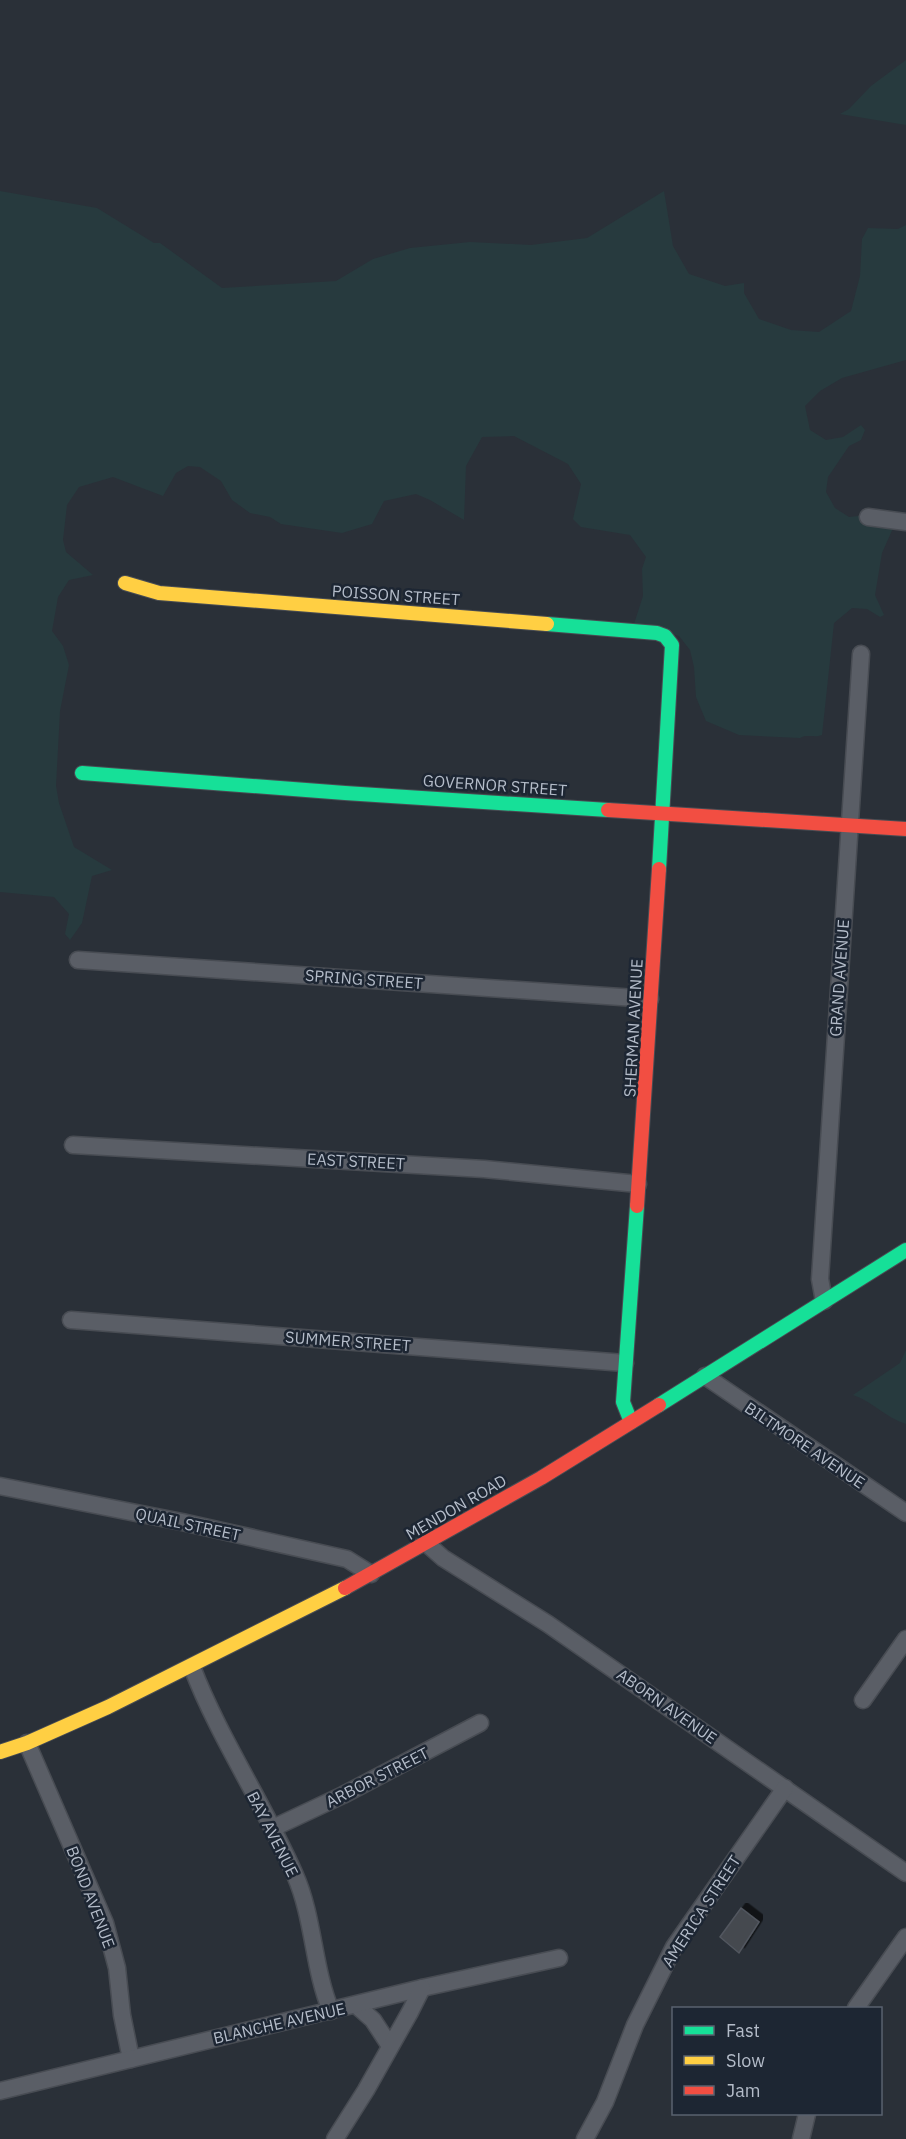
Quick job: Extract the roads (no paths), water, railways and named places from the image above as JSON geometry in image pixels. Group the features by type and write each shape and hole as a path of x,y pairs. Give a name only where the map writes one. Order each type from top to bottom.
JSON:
{"street":[{"path":"868,517 906,522"},
{"name":"POISSON STREET","path":"125,583 159,592 657,633 665,636"},
{"name":"SHERMAN AVENUE","path":"631,1422 622,1402 646,1093 672,659 672,645 665,636"},
{"name":"GRAND AVENUE","path":"824,1301 820,1279 861,654"},
{"name":"GOVERNOR STREET","path":"82,773 345,793 906,829"},
{"name":"SPRING STREET","path":"78,960 650,999"},
{"name":"EAST STREET","path":"74,1145 484,1169 638,1184"},
{"name":"MENDON ROAD","path":"0,1752 27,1743 108,1707 327,1599 541,1478 906,1250"},
{"name":"SUMMER STREET","path":"71,1320 624,1363"},
{"name":"BILTMORE AVENUE","path":"705,1376 906,1513"},
{"name":"QUAIL STREET","path":"0,1486 182,1522 347,1559 370,1574"},
{"name":"ABORN AVENUE","path":"426,1543 443,1558 548,1624 906,1874"},
{"path":"863,1700 906,1639"},
{"name":"BAY AVENUE","path":"192,1667 226,1744 273,1828 296,1877 326,1998 332,2011"},
{"name":"ARBOR STREET","path":"273,1828 343,1795 480,1723"},
{"name":"BOND AVENUE","path":"27,1743 105,1923 117,1968 122,2015 131,2059"},
{"name":"AMERICA STREET","path":"585,2139 605,2102 635,2025 674,1947 785,1788"},
{"path":"857,2007 906,1937"},
{"name":"BLANCHE AVENUE","path":"0,2091 422,1988 559,1958"},
{"path":"335,2139 411,2012 422,1988"},
{"path":"356,2005 373,2020 390,2046"},
{"path":"801,2139 807,2115"}]}
